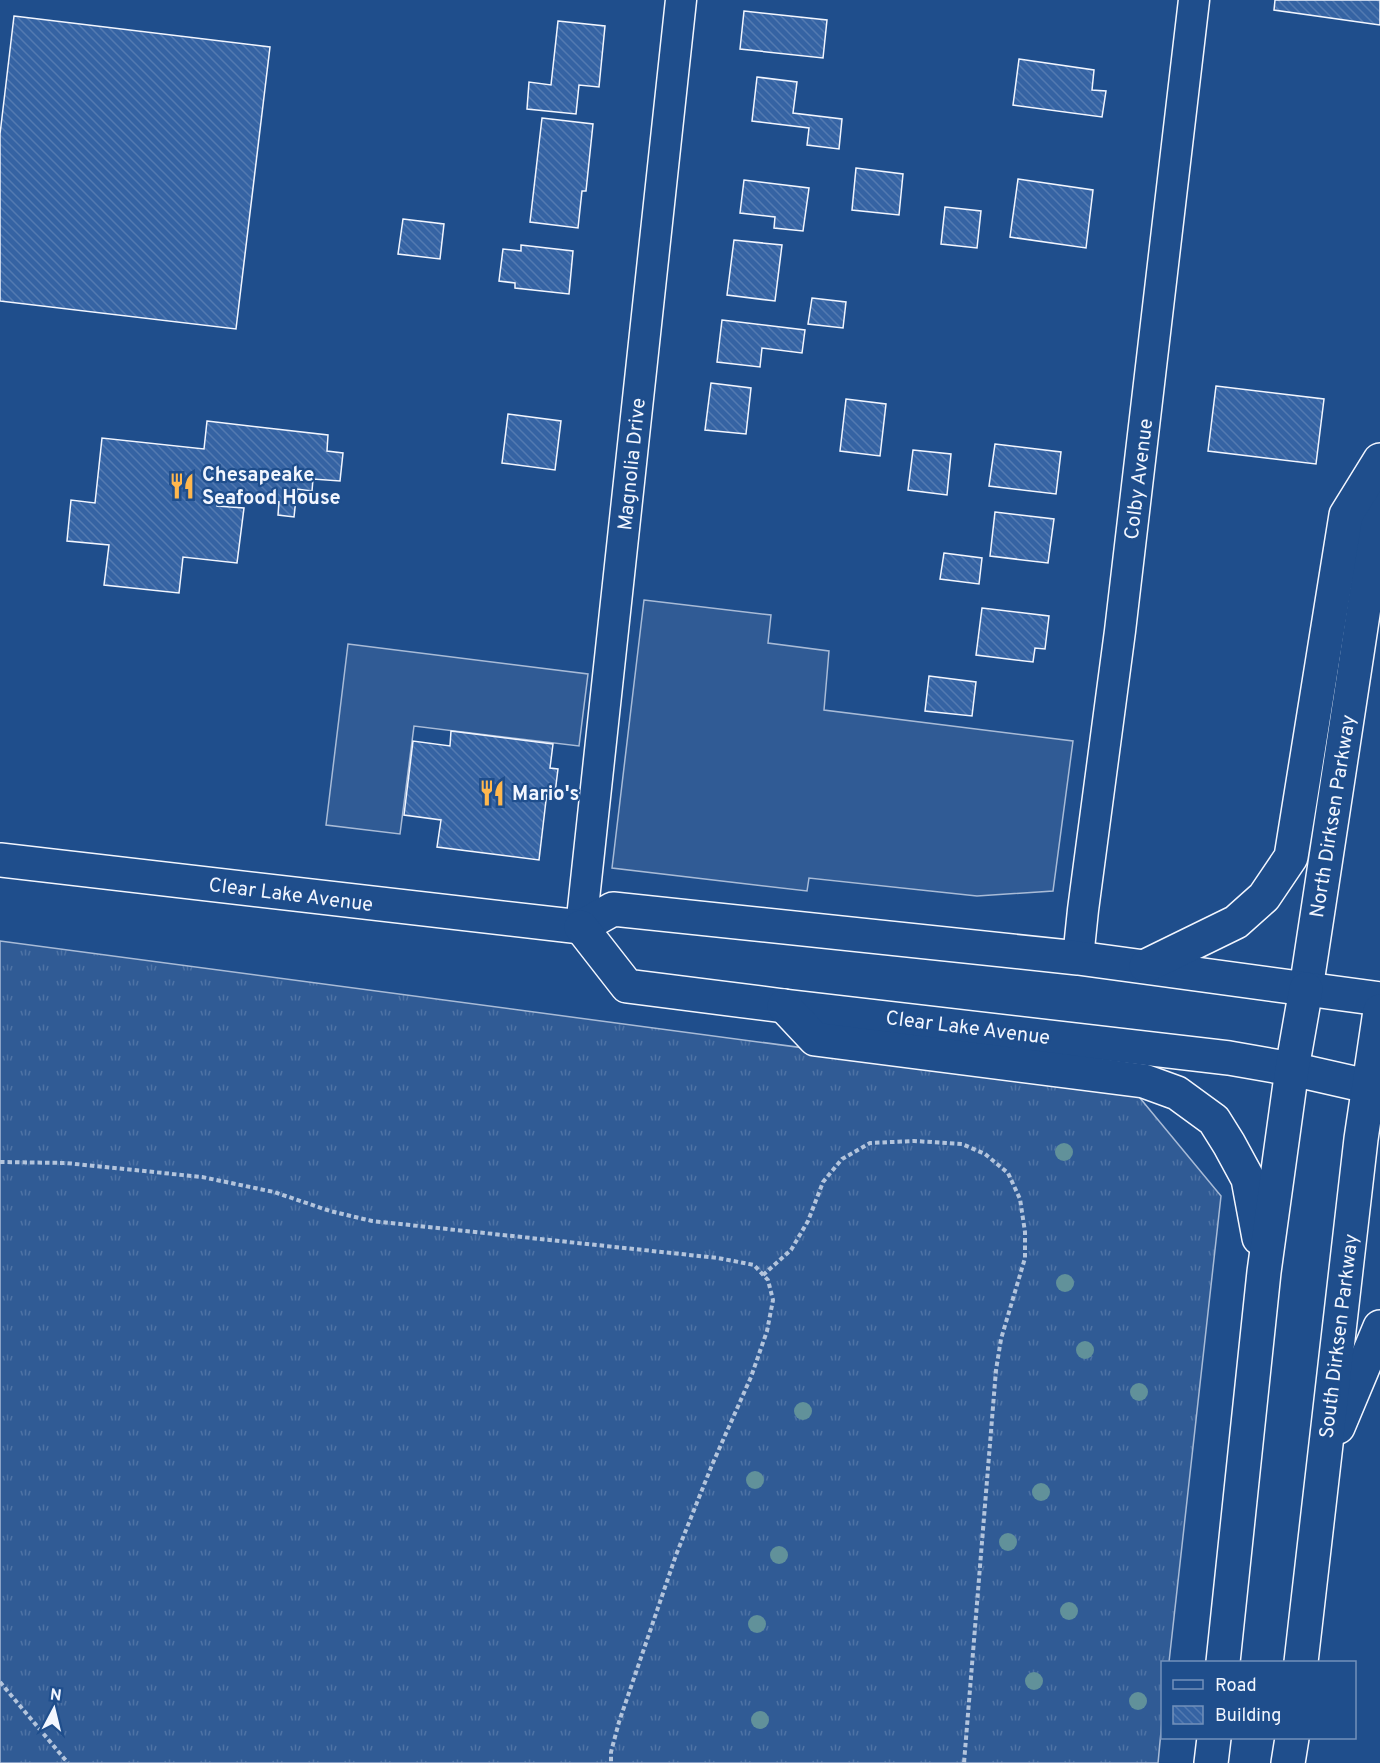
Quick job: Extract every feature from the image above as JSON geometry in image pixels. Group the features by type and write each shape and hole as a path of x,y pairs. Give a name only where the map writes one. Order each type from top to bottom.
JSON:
{"main road":[{"path":"1146,966 1236,922 1264,897 1291,857 1346,515 1380,460"},
{"name":"North Dirksen Parkway","path":"1264,1272 1292,1069 1380,502"},
{"name":"Clear Lake Avenue","path":"0,860 581,927 627,986 1229,1058 1292,1069 1374,1088"},
{"path":"581,927 614,909 1078,958 1380,999"},
{"path":"784,1006 815,1039 1144,1081 1178,1093 1214,1120 1248,1179 1264,1272 1223,1661"},
{"name":"South Dirksen Parkway","path":"1301,1661 1324,1462 1374,1088 1380,1011"},
{"path":"1324,1462 1380,1327"},
{"path":"1211,1763 1214,1739"},
{"path":"1288,1763 1292,1739"}],"street":[{"name":"Magnolia Drive","path":"581,927 681,0"},
{"name":"Colby Avenue","path":"1078,958 1120,631 1194,0"}],"path":[{"path":"763,1275 791,1250 808,1221 823,1182 842,1159 870,1143 914,1141 962,1144 985,1154 1008,1173 1020,1199 1025,1232 1025,1258 1001,1339 996,1370 964,1763"},
{"path":"0,1162 76,1164 202,1178 274,1192 330,1211 372,1221 718,1258 754,1265 768,1280 773,1300 767,1331 751,1377 676,1555 619,1722 611,1763"},
{"path":"0,1682 68,1763"}],"green space":[{"path":"0,941 1135,1092 1221,1196 1169,1661 1161,1661 1161,1732 1158,1763 0,1763"}],"shaded area":[{"path":"644,600 771,615 768,643 829,651 824,710 1073,741 1053,891 977,896 809,878 807,891 612,868"},
{"path":"348,644 588,674 579,746 414,726 400,834 326,825"}],"building":[{"path":"1275,0 1380,0 1380,25 1274,10"},
{"path":"744,11 827,20 823,58 740,49"},
{"path":"14,16 270,47 236,329 0,301 0,134"},
{"path":"558,21 605,26 599,87 579,85 576,114 527,109 529,82 551,85"},
{"path":"1019,59 1094,70 1092,90 1106,91 1102,117 1013,105"},
{"path":"757,77 797,82 793,113 842,119 839,149 807,145 809,128 752,121"},
{"path":"542,118 593,124 586,191 582,191 578,228 530,222"},
{"path":"856,168 903,174 899,215 852,210"},
{"path":"1018,179 1093,190 1086,248 1010,237"},
{"path":"744,180 809,188 803,231 774,228 775,217 740,213"},
{"path":"945,207 981,211 977,248 941,244"},
{"path":"403,219 444,224 440,259 398,254"},
{"path":"734,240 782,245 775,301 727,295"},
{"path":"521,245 573,251 569,294 515,288 515,283 499,281 503,249 521,251"},
{"path":"812,298 846,302 843,328 808,324"},
{"path":"722,320 805,330 802,353 762,348 760,367 717,362"},
{"path":"711,383 751,388 746,434 705,430"},
{"path":"1216,386 1324,399 1316,464 1208,451"},
{"path":"846,399 886,404 880,456 840,451"},
{"path":"508,414 561,421 555,470 502,463"},
{"path":"207,421 328,435 327,451 343,453 340,481 313,479 312,491 297,489 294,517 278,515 279,502 217,495 217,506 244,508 237,563 183,557 179,593 104,585 109,545 67,541 71,500 95,503 102,438 204,449"},
{"path":"995,444 1061,452 1056,494 989,486"},
{"path":"913,450 951,454 947,495 908,490"},
{"path":"995,512 1054,519 1048,563 990,556"},
{"path":"944,553 982,558 979,584 940,579"},
{"path":"982,608 1049,616 1045,649 1035,648 1033,662 976,655"},
{"path":"929,676 976,682 972,716 925,711"},
{"path":"451,731 553,744 550,768 558,769 555,793 547,792 539,860 437,847 441,820 404,815 413,741 450,746"}],"place":[{"name":"Chesapeake Seafood House","path":"182,486"},
{"name":"Mario's","path":"492,793"}]}
